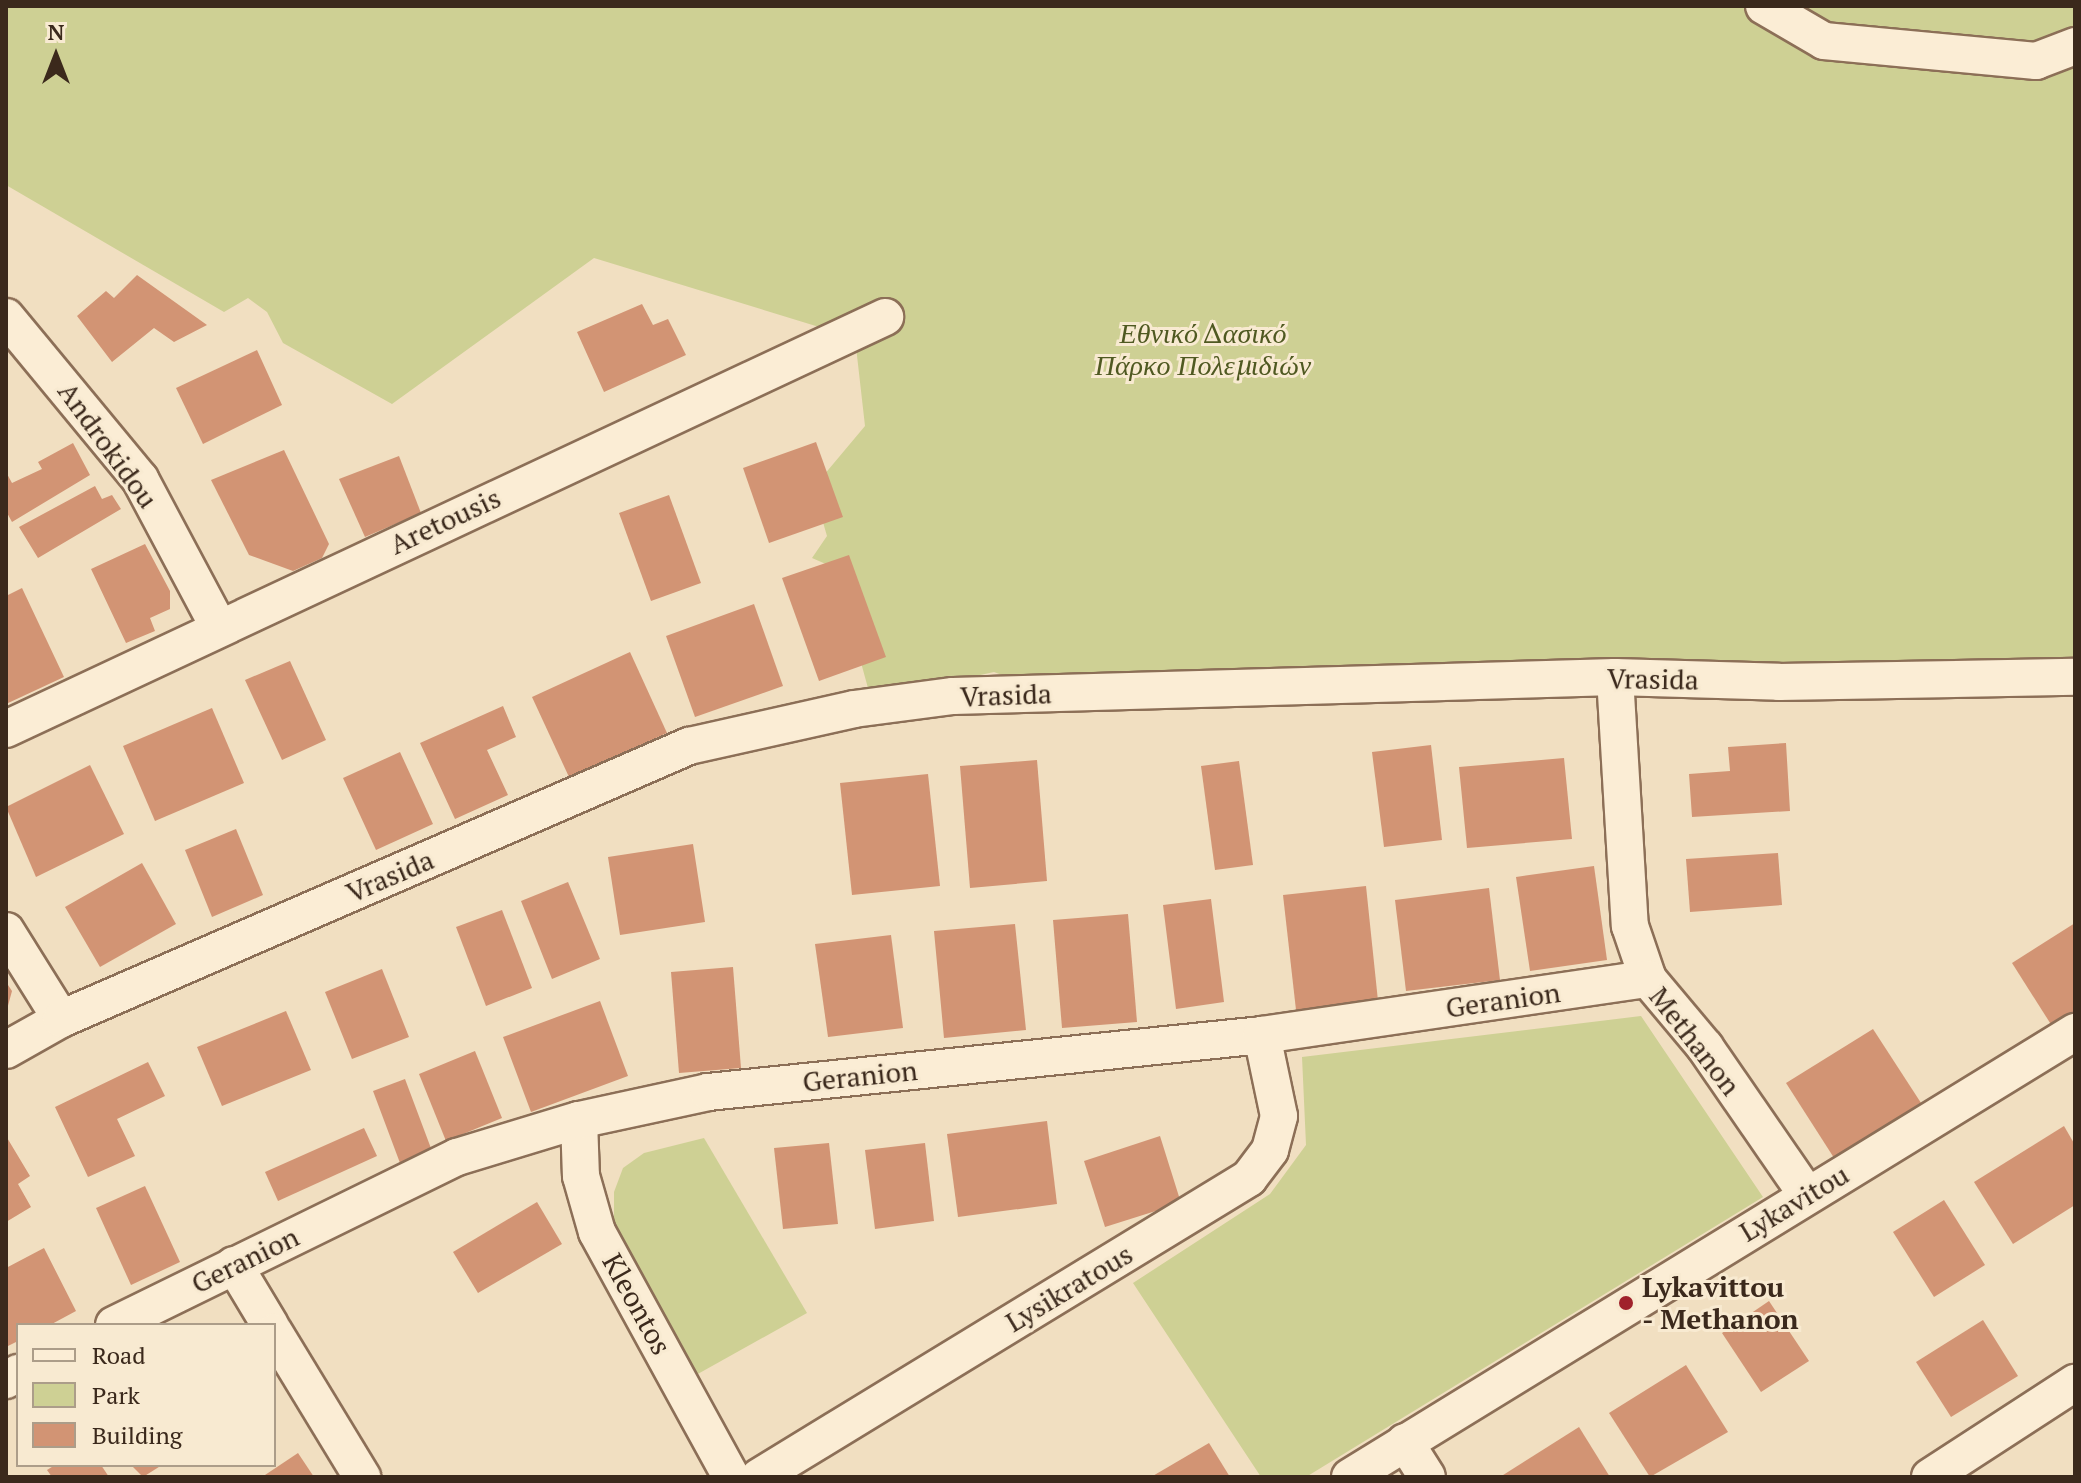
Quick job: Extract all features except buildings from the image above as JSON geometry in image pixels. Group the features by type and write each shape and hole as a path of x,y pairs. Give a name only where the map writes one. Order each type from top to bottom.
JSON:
{"street":[{"path":"1764,6 1824,41 2036,61 2075,46"},
{"name":"Androkidou","path":"6,317 140,479 218,626"},
{"name":"Aretousis","path":"6,729 218,626 885,317"},
{"name":"Vrasida","path":"6,1050 61,1019 689,746 752,728 953,696 1615,677 1779,682 2075,677"},
{"name":"Methanon","path":"1615,677 1630,926 1648,979 1705,1047 1807,1195"},
{"path":"6,931 61,1019"},
{"name":"Geranion","path":"118,1323 457,1157 579,1120 708,1092 1262,1035 1648,979"},
{"name":"Lykavitou","path":"1350,1477 2075,1032"},
{"name":"Lysikratous","path":"759,1477 1249,1178 1270,1150 1279,1116 1262,1035"},
{"name":"Kleontos","path":"579,1120 581,1176 597,1232 731,1477"},
{"path":"234,1265 269,1323"},
{"path":"276,1335 362,1477"},
{"path":"1930,1477 2075,1383"},
{"path":"1405,1442 1427,1477"}],"green space":[{"name":"Εθνικό Δασικό Πάρκο Πολεμιδιών","path":"6,6 2075,6 2075,677 1055,695 994,672 871,699 835,568 812,558 827,536 813,488 865,426 855,338 594,258 392,404 283,343 267,312 248,298 224,312 6,185"},
{"path":"1641,1016 1763,1197 1306,1477 1261,1477 1133,1283 1270,1194 1306,1145 1302,1057"},
{"path":"704,1138 807,1313 696,1375 614,1224 614,1192 623,1168 644,1153"}],"place":[{"name":"Lykavittou - Methanon","path":"1626,1303"}]}
